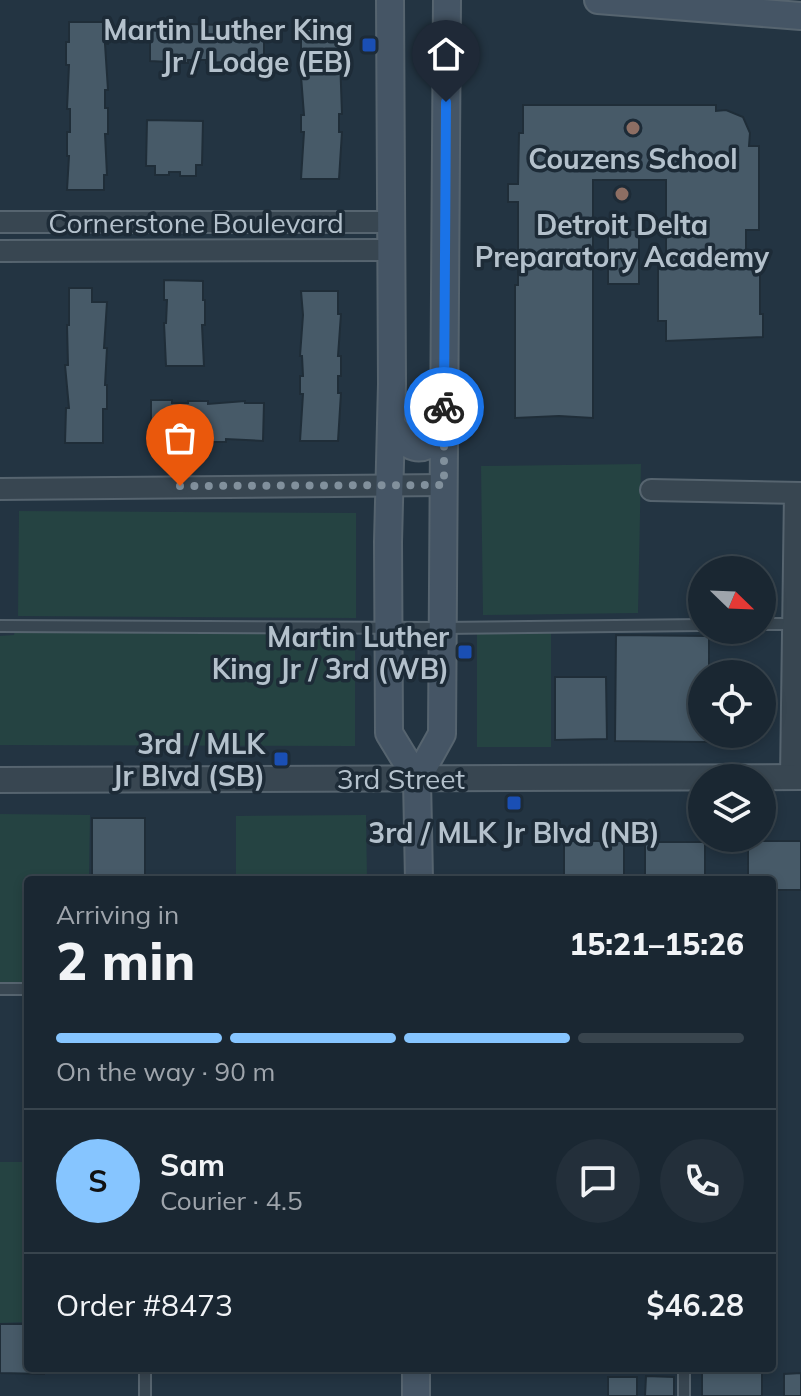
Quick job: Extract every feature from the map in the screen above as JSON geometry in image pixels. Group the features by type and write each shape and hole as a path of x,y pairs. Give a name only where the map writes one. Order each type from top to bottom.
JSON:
{"main road":[{"path":"390,0 389,733 417,779"},
{"path":"419,876 417,779 442,734 447,0"},
{"path":"598,0 801,16"},
{"path":"391,424 411,447 419,449 433,444 444,434"},
{"path":"416,1372 416,1396"}],"street":[{"name":"Cornerstone Boulevard","path":"0,222 392,222"},
{"name":"Cornerstone Boulevard","path":"0,251 391,250"},
{"path":"0,489 444,485"},
{"path":"651,490 798,493 796,777"},
{"name":"3rd Street","path":"0,780 796,777"}],"lane":[{"path":"776,624 797,624"},
{"path":"0,626 443,628 688,625"},
{"path":"0,989 24,989"},
{"path":"145,1372 145,1396"},
{"path":"684,1372 684,1396"}],"green space":[{"path":"641,464 638,613 483,615 481,466"},
{"path":"19,511 356,513 356,618 18,616"},
{"path":"15,629 355,635 355,746 0,745 0,636 14,635"},
{"path":"551,633 551,747 477,747 477,634"},
{"path":"0,814 90,815 89,876 24,876 24,982 0,982"},
{"path":"366,815 367,876 236,876 236,816"},
{"path":"0,1162 24,1162 24,1322 0,1323"}],"building":[{"path":"69,22 108,22 105,108 108,108 108,134 105,134 107,175 104,175 104,190 67,190 70,109 67,109 69,65 66,65 66,42 69,42"},
{"path":"223,22 264,24 264,64 243,64 243,61 206,63 206,60 188,60 188,63 150,61 150,23 224,25"},
{"path":"301,29 339,29 342,114 339,114 339,132 342,132 339,179 301,179 304,132 301,132 301,115 304,115 301,76 304,76 304,55 301,54"},
{"path":"523,105 716,105 716,111 726,110 743,117 750,133 749,146 759,146 759,230 746,230 746,251 760,250 763,337 666,341 666,321 658,321 658,264 666,264 666,180 593,180 593,418 515,418 518,202 508,202 508,184 518,184"},
{"path":"147,120 203,121 202,165 196,165 196,176 180,176 180,172 155,175 155,166 146,166"},
{"path":"608,230 639,230 639,284 608,284"},
{"path":"164,280 203,281 204,366 166,366 164,323 167,300 164,300"},
{"path":"69,288 92,288 92,302 107,302 104,348 107,348 107,409 103,409 103,443 65,443 66,408 69,408 65,365 68,365"},
{"path":"301,291 338,291 341,376 338,376 338,393 341,393 338,441 300,441 303,394 300,394 300,376 303,376 300,356"},
{"path":"151,400 172,400 172,403 208,401 208,404 264,403 263,441 169,442 169,439 151,439"},
{"path":"616,635 688,636 688,644 709,644 709,660 688,660 688,742 615,741"},
{"path":"555,677 606,677 607,739 555,740"},
{"path":"92,818 145,818 145,876 92,876"},
{"path":"564,841 624,841 624,876 564,876"},
{"path":"776,841 801,841 801,890 776,890 776,876 748,876 748,852 776,852"},
{"path":"645,842 688,842 688,852 705,852 705,876 645,876"},
{"path":"0,1324 24,1324 24,1372 44,1374 0,1373"},
{"path":"702,1373 762,1373 762,1396 702,1396"},
{"path":"801,1373 801,1396 784,1396 784,1374"},
{"path":"646,1376 674,1377 674,1396 645,1396"},
{"path":"608,1377 637,1377 637,1396 608,1396"}],"way so far":[{"path":"180,486 444,485 444,407"}],"place":[{"name":"Martin Luther King Jr / Lodge (EB)","path":"369,45"},
{"name":"Couzens School","path":"633,128"},
{"name":"Detroit Delta Preparatory Academy","path":"622,194"},
{"name":"Martin Luther King Jr / 3rd (WB)","path":"465,652"},
{"name":"3rd / MLK Jr Blvd (SB)","path":"281,759"},
{"name":"3rd / MLK Jr Blvd (NB)","path":"514,803"}],"route":[{"path":"444,407 446,102"}]}
